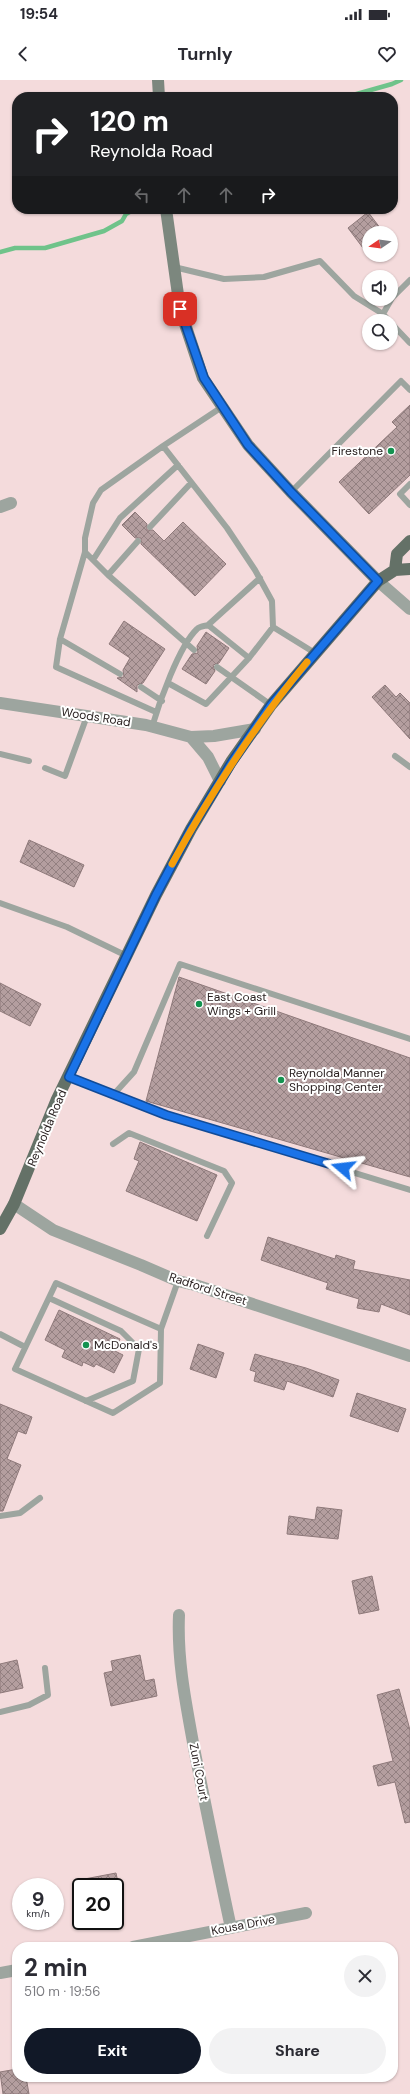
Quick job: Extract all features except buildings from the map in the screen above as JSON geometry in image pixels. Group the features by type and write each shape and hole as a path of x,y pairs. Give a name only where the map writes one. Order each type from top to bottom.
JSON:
{"main road":[{"path":"158,80 159,92"},
{"path":"167,214 180,309 204,378 248,445 291,492 378,581"},
{"path":"395,570 397,554 410,541"},
{"name":"Reynolda Road","path":"0,1229 14,1204 58,1099 156,895 191,829 220,781 271,705 314,653 378,581 395,570 410,569"}],"street":[{"path":"378,581 410,609"},
{"name":"Woods Road","path":"0,703 88,715 152,727 191,738 255,729"},
{"path":"191,738 208,757 220,781"},
{"name":"Radford Street","path":"14,1204 53,1230 178,1281 195,1285 410,1356"},
{"name":"Zuni Court","path":"179,1615 178,1641 180,1671 205,1805 231,1928"},
{"name":"Kousa Drive","path":"159,1942 306,1913"},
{"path":"0,1973 12,1971"}],"lane":[{"path":"174,266 224,279 264,278 320,261 354,296 383,314 392,298 410,280"},
{"path":"398,332 410,343"},
{"path":"291,492 401,381 410,390"},
{"path":"156,712 56,667 60,639 85,552 85,538 93,504 101,490 163,446 222,407"},
{"path":"163,446 227,528 260,578 272,601 273,627 249,658 206,704 168,683"},
{"path":"93,560 120,518 178,465"},
{"path":"150,527 191,483"},
{"path":"410,484 400,494 410,505"},
{"path":"108,575 138,541"},
{"path":"85,552 108,575 194,650"},
{"path":"152,727 156,712 186,644 198,628 208,625 260,578"},
{"path":"208,625 249,658"},
{"path":"273,627 314,653"},
{"path":"60,639 120,674"},
{"path":"217,667 271,705"},
{"path":"141,687 162,700"},
{"path":"45,768 65,776 88,715"},
{"path":"0,754 29,761"},
{"path":"395,756 410,767"},
{"path":"0,903 67,927 127,956"},
{"path":"114,1094 134,1072 180,964 410,1039"},
{"path":"69,1077 166,1115 410,1190"},
{"path":"113,1144 129,1133 224,1171 232,1183 207,1236"},
{"path":"160,1329 56,1282 15,1369 113,1413 160,1383 160,1329 178,1281"},
{"path":"49,1298 121,1331 139,1349 133,1381 86,1401"},
{"path":"0,1334 25,1347"},
{"path":"0,1516 20,1513 40,1498"},
{"path":"0,1712 29,1705 48,1695 46,1668"}],"waterway":[{"path":"364,92 401,80"},
{"path":"0,252 15,248 45,248 104,231 122,221 126,214"}],"slow traffic":[{"path":"172,864 191,829 232,762 271,705 307,662"}],"place":[{"name":"Firestone","path":"391,451"},
{"name":"East Coast Wings + Grill","path":"199,1004"},
{"name":"Reynolda Manner Shopping Center","path":"281,1080"},
{"name":"McDonald's","path":"86,1345"}],"route":[{"path":"180,309 204,378 248,445 291,492 378,581 314,653 271,705 232,762 191,829 156,895 69,1077 166,1115 343,1168"}]}
